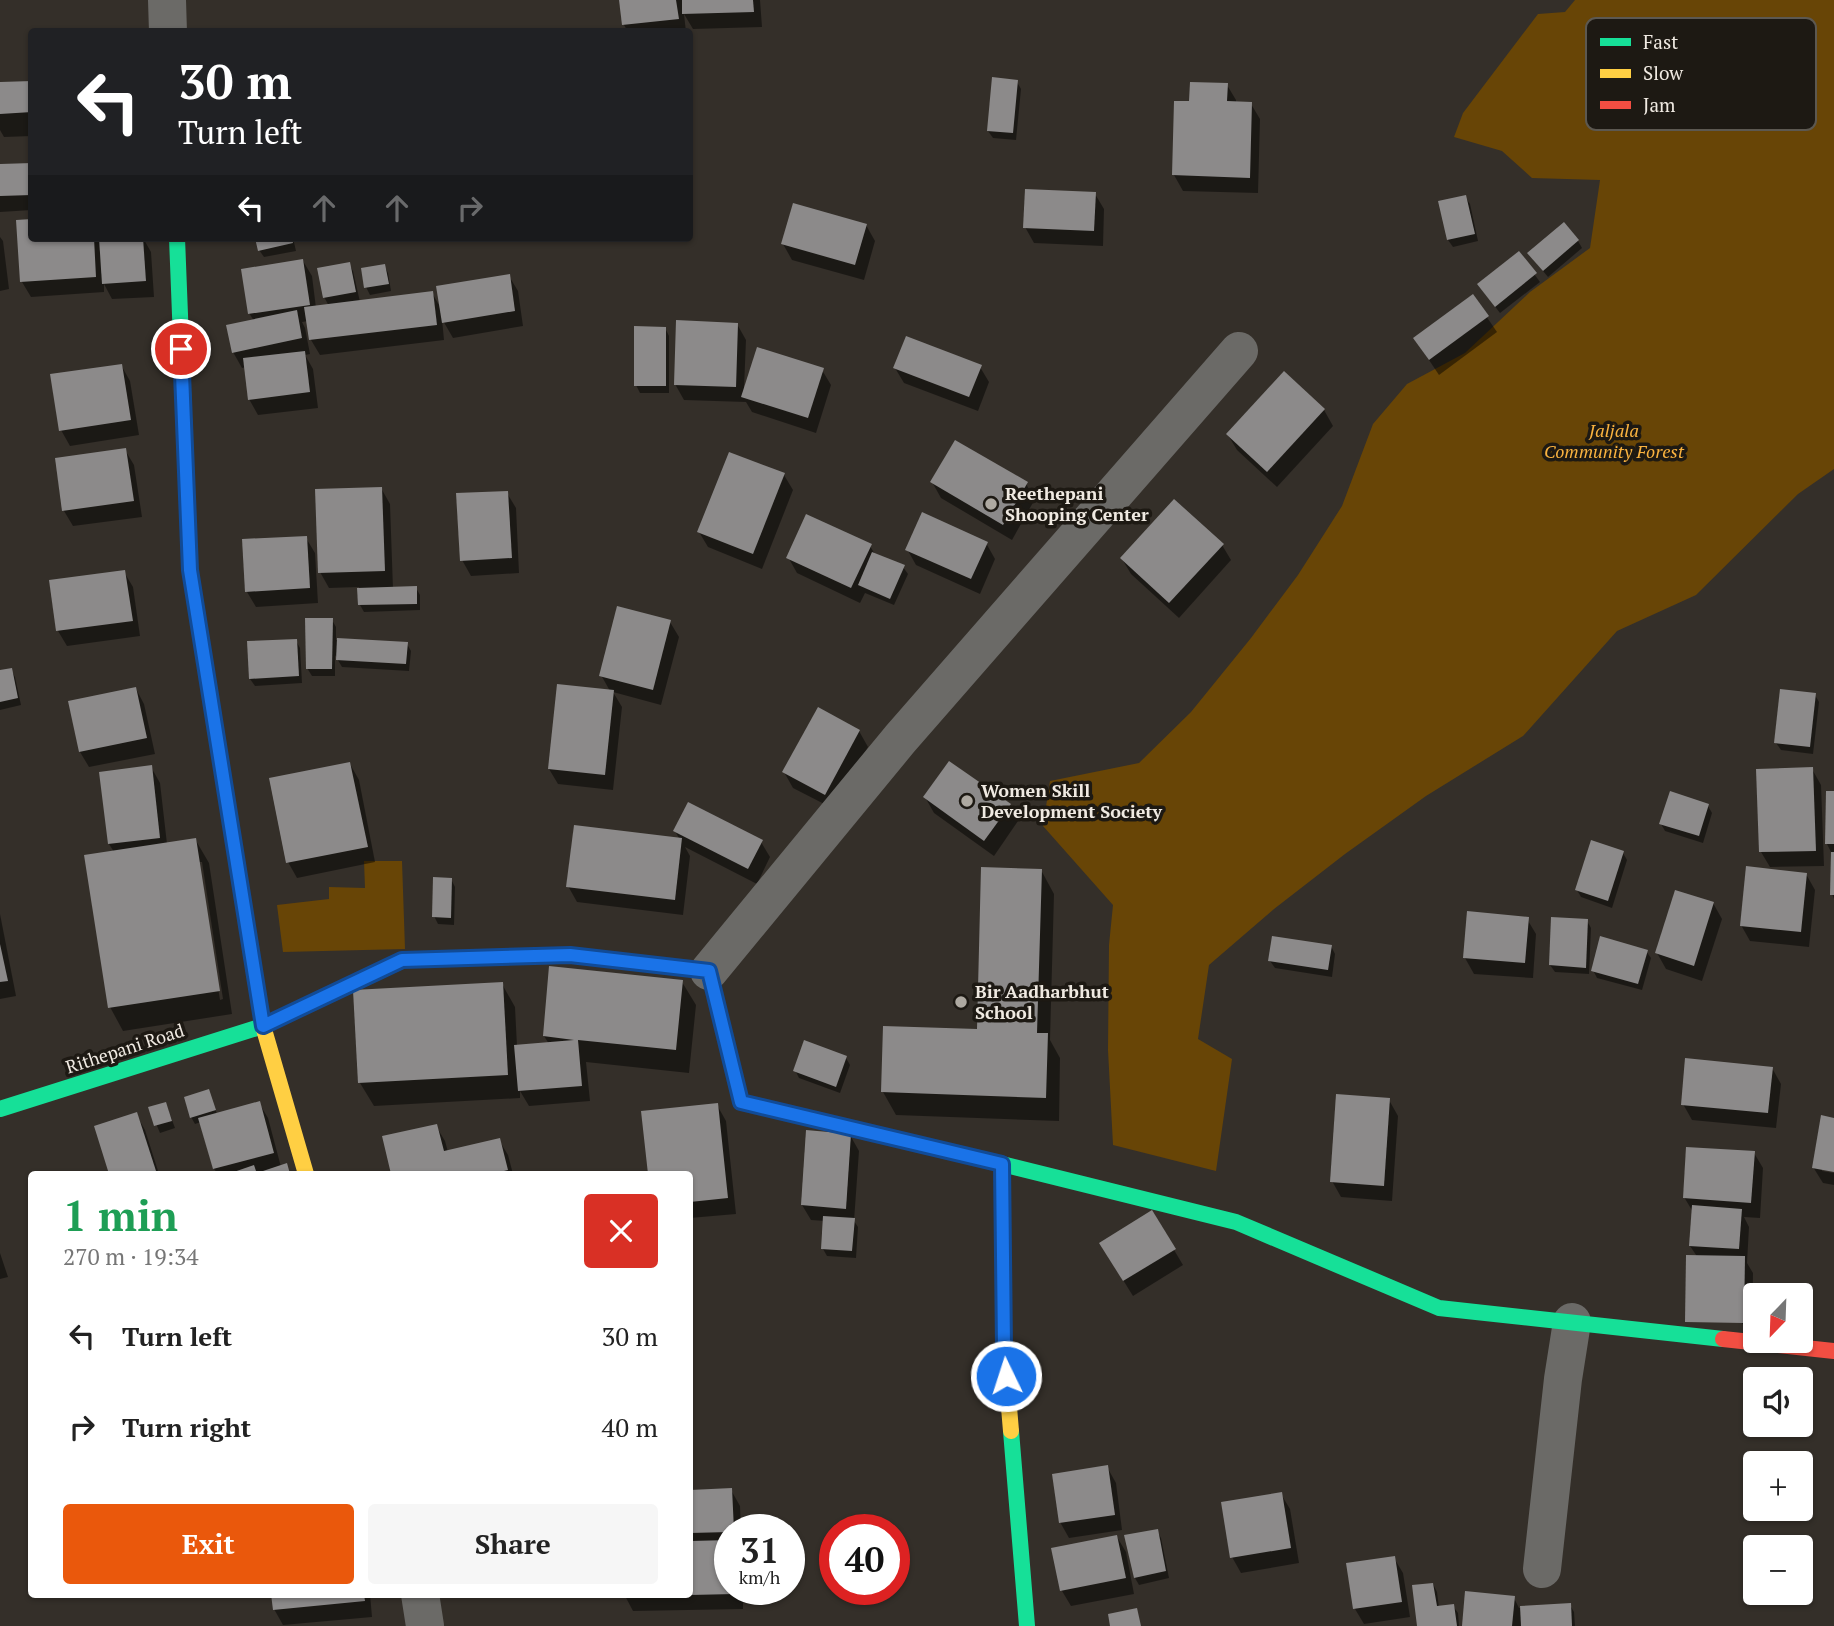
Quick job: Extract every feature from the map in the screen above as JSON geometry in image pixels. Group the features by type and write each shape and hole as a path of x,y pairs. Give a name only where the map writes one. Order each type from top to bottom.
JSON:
{"street":[{"path":"167,0 168,28"},
{"path":"177,242 190,570 263,1026 305,1171"},
{"path":"1239,351 916,720 709,971 741,1102 1236,1222 1439,1308 1834,1351"},
{"name":"Rithepani Road","path":"0,1109 263,1026 402,960 570,955 709,971"},
{"path":"1002,1164 1004,1348 1027,1626"},
{"path":"1542,1569 1572,1322"},
{"path":"421,1598 425,1626"}],"green space":[{"name":"Jaljala Community Forest","path":"1575,0 1834,0 1834,469 1798,494 1696,595 1617,631 1523,736 1426,796 1345,854 1274,909 1209,965 1198,1039 1232,1059 1216,1171 1113,1145 1108,1050 1109,945 1113,905 1043,826 1050,781 1139,763 1191,712 1298,575 1342,506 1373,424 1407,384 1465,353 1530,292 1590,248 1600,180 1532,178 1502,151 1454,137 1463,113 1538,14 1565,12"},
{"path":"364,861 402,861 405,949 283,952 277,905 329,899 329,887 365,888"}],"building":[{"path":"619,0 676,0 679,19 622,25"},
{"path":"682,0 753,0 754,12 682,14"},
{"path":"992,77 1018,80 1013,133 987,131"},
{"path":"28,81 28,112 0,114 0,82"},
{"path":"1190,82 1228,83 1227,101 1252,102 1250,178 1172,175 1174,101 1189,101"},
{"path":"28,163 28,195 0,196 0,164"},
{"path":"1025,189 1096,192 1094,231 1023,228"},
{"path":"1466,195 1475,234 1447,240 1438,201"},
{"path":"793,203 867,224 855,265 781,244"},
{"path":"28,219 28,242 94,242 96,277 20,282 16,220"},
{"path":"1564,222 1579,240 1543,271 1527,253"},
{"path":"99,242 143,242 146,281 102,284"},
{"path":"256,242 293,242 293,243 258,251"},
{"path":"1519,251 1537,273 1495,307 1477,284"},
{"path":"303,259 310,305 248,314 241,269"},
{"path":"350,262 356,292 323,298 317,268"},
{"path":"385,264 389,284 364,288 361,268"},
{"path":"510,274 515,311 442,323 436,286"},
{"path":"433,291 437,325 309,340 304,307"},
{"path":"1473,294 1489,316 1429,360 1413,338"},
{"path":"297,310 302,338 232,353 226,325"},
{"path":"676,320 738,323 736,387 674,385"},
{"path":"634,326 666,327 666,386 634,386"},
{"path":"906,336 982,365 969,397 893,368"},
{"path":"757,347 824,368 808,418 741,397"},
{"path":"305,351 310,392 248,400 243,358"},
{"path":"122,364 131,420 59,431 50,374"},
{"path":"1284,371 1325,409 1267,472 1226,434"},
{"name":"Reethepani Shooping Center","path":"955,440 1028,482 1003,525 930,482"},
{"path":"126,448 134,501 62,511 55,458"},
{"path":"729,452 785,473 753,554 697,532"},
{"path":"382,487 385,571 318,573 315,489"},
{"path":"508,491 512,558 460,561 456,493"},
{"path":"1174,499 1224,544 1169,603 1120,558"},
{"path":"922,512 988,542 971,579 905,550"},
{"path":"806,514 872,544 851,588 786,558"},
{"path":"307,536 310,588 245,592 242,539"},
{"path":"872,552 905,565 890,599 858,585"},
{"path":"125,570 133,621 56,631 49,580"},
{"path":"417,586 417,604 358,605 357,588"},
{"path":"617,606 671,620 653,690 599,676"},
{"path":"305,618 333,618 332,669 306,669"},
{"path":"337,638 408,642 406,664 336,660"},
{"path":"297,639 299,676 249,679 247,641"},
{"path":"12,668 18,698 0,702 0,670"},
{"path":"557,684 614,690 605,775 548,769"},
{"path":"136,687 147,738 79,752 68,701"},
{"path":"1780,689 1816,693 1810,747 1774,743"},
{"path":"818,707 860,730 825,795 782,772"},
{"name":"Women Skill Development Society","path":"949,761 1011,804 984,841 923,797"},
{"path":"350,762 368,847 286,863 269,778"},
{"path":"152,765 160,838 108,844 99,772"},
{"path":"1813,767 1816,851 1759,852 1756,769"},
{"path":"1670,791 1709,804 1699,836 1659,824"},
{"path":"1826,791 1834,791 1834,844 1825,844"},
{"path":"688,802 763,840 748,869 673,831"},
{"path":"574,825 682,838 675,900 566,887"},
{"path":"196,838 220,991 108,1008 84,855"},
{"path":"1591,840 1624,851 1608,901 1575,890"},
{"path":"1831,852 1834,852 1834,895 1830,895"},
{"path":"1746,866 1807,873 1801,932 1740,926"},
{"path":"981,867 1042,869 1037,1033 1048,1033 1046,1098 881,1092 883,1026 977,1029"},
{"path":"433,877 452,878 451,918 432,917"},
{"path":"1675,890 1714,902 1694,966 1655,953"},
{"path":"1467,911 1529,917 1525,963 1463,958"},
{"path":"1551,917 1588,919 1586,968 1549,965"},
{"path":"1272,936 1332,945 1328,970 1268,961"},
{"path":"1600,936 1648,950 1638,984 1591,971"},
{"path":"0,944 8,981 0,982"},
{"path":"549,966 683,980 676,1050 578,1040 582,1086 518,1091 514,1045 574,1040 543,1036"},
{"path":"503,982 508,1075 358,1083 353,990"},
{"path":"804,1040 847,1056 836,1087 793,1071"},
{"path":"1685,1058 1773,1067 1768,1113 1681,1105"},
{"path":"209,1089 216,1110 190,1118 184,1097"},
{"path":"1336,1094 1390,1098 1384,1186 1330,1182"},
{"path":"260,1101 274,1153 213,1169 198,1118"},
{"path":"166,1102 172,1121 154,1126 148,1107"},
{"path":"718,1103 728,1198 693,1202 693,1171 648,1171 641,1111"},
{"path":"137,1112 156,1171 108,1171 94,1126"},
{"path":"1821,1115 1834,1118 1834,1172 1812,1168"},
{"path":"437,1124 444,1151 500,1138 508,1170 390,1171 382,1136"},
{"path":"806,1130 851,1134 846,1209 801,1205"},
{"path":"1686,1147 1755,1151 1751,1203 1683,1198"},
{"path":"287,1163 289,1171 263,1171"},
{"path":"254,1165 256,1171 237,1171"},
{"path":"1692,1205 1742,1209 1739,1249 1689,1246"},
{"path":"1152,1210 1176,1249 1123,1281 1099,1243"},
{"path":"823,1216 855,1218 852,1251 821,1249"},
{"path":"1686,1255 1745,1256 1743,1323 1685,1322"},
{"path":"1108,1465 1115,1515 1059,1523 1052,1474"},
{"path":"732,1488 733,1514 714,1514 714,1532 693,1533 693,1490"},
{"path":"1282,1492 1291,1548 1230,1558 1221,1502"},
{"path":"1158,1529 1166,1571 1134,1578 1124,1535"},
{"path":"1117,1535 1126,1578 1060,1591 1051,1548"},
{"path":"714,1540 714,1594 693,1595 693,1541"},
{"path":"1395,1556 1402,1602 1353,1609 1346,1563"},
{"path":"1433,1583 1437,1606 1454,1604 1457,1626 1417,1626 1412,1585"},
{"path":"1465,1591 1515,1596 1512,1626 1462,1626"},
{"path":"272,1598 365,1598 365,1601 273,1610"},
{"path":"1571,1603 1572,1626 1521,1626 1520,1606"},
{"path":"1137,1608 1141,1626 1110,1626 1108,1614"}],"traffic: fast":[{"path":"177,242 190,570 229,814"},
{"path":"0,1109 263,1026 403,960 570,955 709,971 741,1102 791,1114"},
{"path":"1002,1164 1236,1222 1439,1308 1723,1339"},
{"path":"1011,1431 1027,1626"}],"traffic: slow":[{"path":"256,984 263,1026 305,1171"},
{"path":"791,1114 1002,1164 1004,1348 1011,1431"}],"traffic: jam":[{"path":"229,814 256,984"},
{"path":"1723,1339 1834,1351"}],"place":[{"name":"Reethepani Shooping Center","path":"991,504"},
{"name":"Women Skill Development Society","path":"967,801"},
{"name":"Bir Aadharbhut School","path":"961,1002"}],"route":[{"path":"181,349 190,570 263,1026 402,960 570,955 709,971 741,1102 1002,1164 1006,1376"}]}
